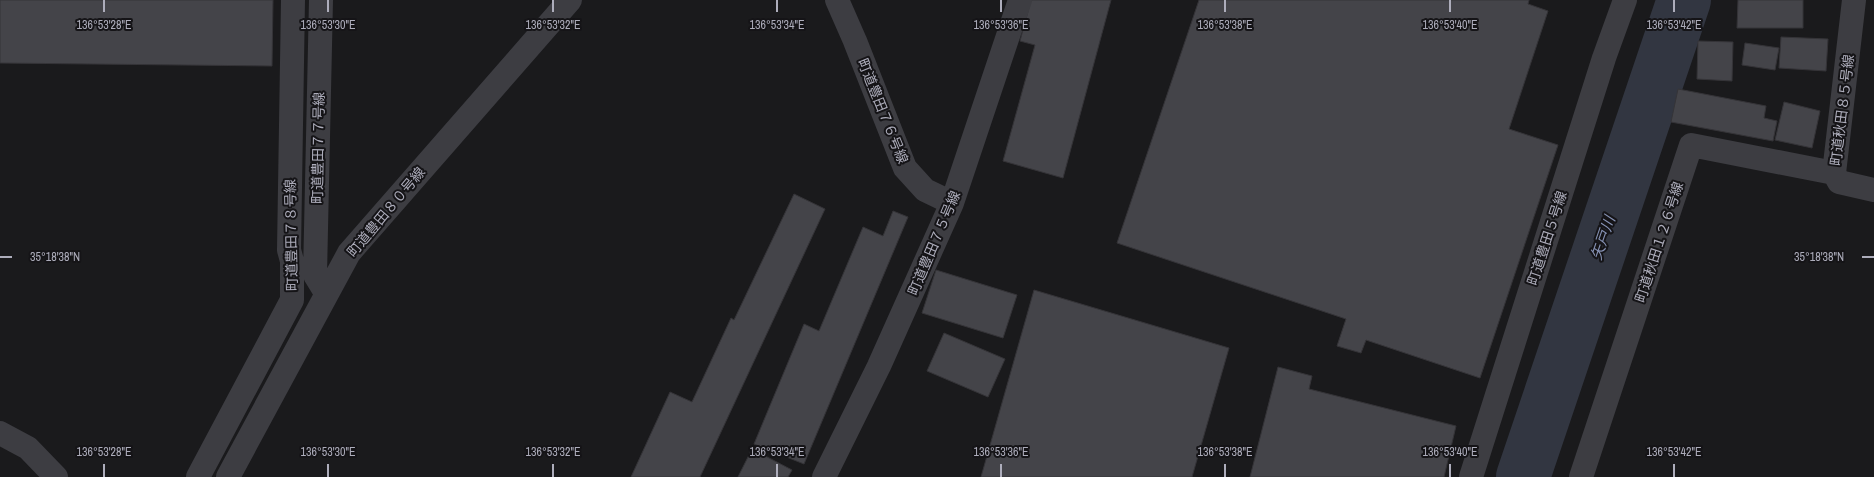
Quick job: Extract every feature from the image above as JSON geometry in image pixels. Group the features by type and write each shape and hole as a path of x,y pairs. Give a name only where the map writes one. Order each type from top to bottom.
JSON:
{"street":[{"name":"町道豊田７８号線","path":"198,477 292,300 292,261 289,250 294,0"},
{"name":"町道豊田７７号線","path":"321,0 315,275 326,293"},
{"name":"町道豊田８０号線","path":"228,477 326,293 349,254 570,0"},
{"name":"町道豊田７６号線","path":"837,0 859,49 905,168 925,190 952,203"},
{"name":"町道豊田７５号線","path":"824,477 879,366 952,203 1020,0"},
{"name":"町道豊田５号線","path":"1472,477 1604,58 1625,0"},
{"name":"町道秋田８５号線","path":"1854,0 1834,173 1839,182 1874,190"},
{"name":"町道秋田１２６号線","path":"1581,477 1691,145 1834,173"},
{"path":"0,433 28,448 47,474"}],"building":[{"path":"0,0 273,0 272,66 0,63"},
{"path":"1031,0 1111,0 1063,178 1003,161 1035,45 1020,41"},
{"path":"1199,0 1529,0 1528,4 1548,11 1509,129 1558,145 1480,378 1366,340 1361,353 1337,346 1346,319 1117,243"},
{"path":"1738,0 1803,0 1803,28 1737,28"},
{"path":"1781,37 1828,39 1826,71 1779,68"},
{"path":"1698,41 1733,42 1732,81 1697,79"},
{"path":"1745,43 1779,48 1775,70 1742,65"},
{"path":"1678,89 1766,106 1764,118 1777,121 1773,141 1671,122"},
{"path":"1784,102 1820,111 1812,148 1775,140"},
{"path":"794,194 825,209 700,477 631,477 670,392 692,402 731,318 734,320"},
{"path":"893,211 908,217 804,464 754,444 804,324 819,331 863,227 883,236"},
{"path":"936,270 1017,295 1003,338 922,313"},
{"path":"1034,290 1229,348 1192,477 981,477"},
{"path":"944,333 1005,359 988,397 927,371"},
{"path":"1278,367 1312,376 1309,389 1456,426 1444,477 1250,477"},
{"path":"752,449 792,470 788,477 738,477"}],"waterway":[{"name":"矢戸川","path":"1523,477 1684,0"}]}
